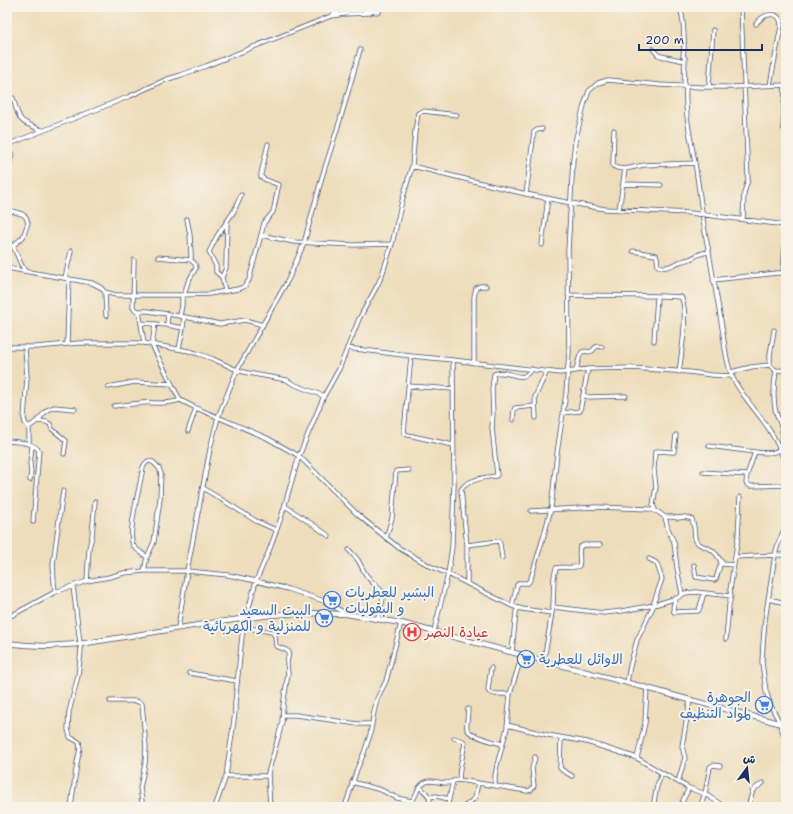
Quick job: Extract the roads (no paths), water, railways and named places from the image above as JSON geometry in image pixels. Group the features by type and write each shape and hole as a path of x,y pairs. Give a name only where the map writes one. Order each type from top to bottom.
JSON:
{"street":[{"path":"331,16 339,10 351,7 375,12"},
{"path":"7,145 165,80 331,16 344,14 370,14 379,12 380,7"},
{"path":"678,7 681,10 684,27 687,116 726,358 731,374 738,388 775,439 786,468"},
{"path":"741,7 748,180 744,193 743,220"},
{"path":"756,24 765,15 772,14 778,16 781,20 770,85"},
{"path":"709,87 713,30"},
{"path":"653,49 658,55 685,61"},
{"path":"178,628 210,449 218,417 237,370 288,280 304,243 320,183 360,50"},
{"path":"512,606 517,585 519,583 528,583 531,578 551,509 568,372 568,251 572,172 575,142 587,96 593,87 598,83 608,80 637,84 685,87 785,85 783,128"},
{"path":"13,98 17,114 22,121 25,124 42,130"},
{"path":"215,807 226,776 235,713 244,618 256,581 285,506 299,456 324,396 339,369 359,319 378,284 392,244 412,166 418,113 422,111 457,115"},
{"path":"526,194 534,132 542,129"},
{"path":"614,130 614,166 617,168 625,169 644,165 695,163"},
{"path":"7,268 92,283 100,287 105,292 116,295 209,294 244,287 252,268 264,223 273,212 278,188 278,185 261,177 268,144"},
{"path":"7,174 12,154"},
{"path":"412,166 571,204 605,209 690,212 786,225 784,273 713,280"},
{"path":"620,210 625,169"},
{"path":"623,184 661,185"},
{"path":"222,277 216,272 216,266 209,252 217,236 234,211 241,195"},
{"path":"542,245 548,198"},
{"path":"7,214 12,211 22,214 26,217 28,223 24,237 13,246"},
{"path":"187,219 190,235 191,260"},
{"path":"225,291 222,277 226,265 227,220"},
{"path":"261,235 304,243 354,245 392,244"},
{"path":"7,243 13,246 25,271"},
{"path":"67,344 67,279 71,251"},
{"path":"634,252 656,255 658,266 670,267 679,262 691,259 701,252 709,252"},
{"path":"158,257 191,260 195,264 196,268 183,295 183,328 179,350"},
{"path":"134,260 133,295 135,310 182,316 220,324 245,320 263,324"},
{"path":"474,363 474,297 476,288 486,286"},
{"path":"105,292 106,316"},
{"path":"568,295 681,297 684,313 684,334 679,372"},
{"path":"654,341 657,296"},
{"path":"139,311 144,344"},
{"path":"167,325 168,314"},
{"path":"141,323 183,328"},
{"path":"155,324 152,345 180,400 267,438 299,456 358,515 399,548 418,560 512,606 552,613"},
{"path":"774,330 770,365 776,370 786,370"},
{"path":"7,347 25,348 100,342 152,345 200,354 237,370 282,379 324,396"},
{"path":"576,371 582,352 592,351 598,346 602,347"},
{"path":"25,348 27,377 24,418 25,423 29,427 30,480"},
{"path":"347,348 560,373 588,369 630,368 712,375 731,374 751,367 770,365"},
{"path":"411,356 404,433 453,445"},
{"path":"434,631 448,574 452,539 454,486 453,360"},
{"path":"467,583 467,545 462,488 464,485 473,481 498,475 492,428 492,389 494,374 499,372 521,377 532,369"},
{"path":"562,413 580,412 588,369"},
{"path":"710,446 772,453 780,450 784,441 774,403 776,370"},
{"path":"536,418 535,397 547,371"},
{"path":"108,387 135,382 172,384"},
{"path":"408,386 453,389"},
{"path":"584,395 589,397 626,396"},
{"path":"114,406 143,403 168,403 180,400"},
{"path":"513,420 514,410 516,408 535,406"},
{"path":"29,427 47,410 54,407 75,409"},
{"path":"188,431 196,408"},
{"path":"37,421 50,424 52,429 66,441 64,454"},
{"path":"655,510 652,505 656,487 654,470 655,452 657,450 673,452 676,435"},
{"path":"7,441 30,445 38,449 34,522"},
{"path":"755,452 747,475 746,483 750,486 786,485"},
{"path":"144,571 147,557 154,542 160,499 161,474 159,468 153,462 148,461 143,467 131,529 132,542 134,546 147,557"},
{"path":"386,538 392,518 396,471 409,470"},
{"path":"703,472 747,475"},
{"path":"203,488 256,521 276,530"},
{"path":"55,592 53,564 63,491"},
{"path":"726,639 731,596 730,590 738,537 740,497"},
{"path":"87,581 89,548 92,536 95,501"},
{"path":"285,506 329,536"},
{"path":"531,511 596,507 655,510 665,518 674,542 682,594"},
{"path":"665,518 685,517 692,519 696,540 700,544 712,550 724,564 734,565"},
{"path":"786,525 775,555 763,644 763,670 766,691 786,740"},
{"path":"467,545 499,540 502,558"},
{"path":"544,660 553,607 554,577 556,568 579,566 580,547 600,545"},
{"path":"349,550 358,560 368,578 383,592 378,619"},
{"path":"735,557 786,555"},
{"path":"627,682 637,640 654,605 662,579 657,564 649,560"},
{"path":"694,565 696,578 714,580 716,579 721,562"},
{"path":"7,618 55,592 87,581 124,573 144,571 187,571 228,575 288,589 324,601 346,614"},
{"path":"71,807 80,748 79,742 70,737 68,729 69,712 80,661 80,644 73,586"},
{"path":"704,593 698,611 674,612 674,602 685,593 690,592 704,593 731,596"},
{"path":"553,607 604,613 654,605 677,598"},
{"path":"768,599 786,603"},
{"path":"512,652 516,612 518,608"},
{"path":"7,643 25,646 80,644 244,618 299,613 346,614 400,623 434,631 786,725"},
{"path":"345,807 352,782 370,735 377,699 386,681 400,623"},
{"path":"243,627 272,632 275,636 276,646 289,652 283,715 267,776 270,807"},
{"path":"495,786 495,776 507,726 510,694 522,655"},
{"path":"491,668 488,689 489,692 495,694 510,694"},
{"path":"189,673 237,681"},
{"path":"637,758 645,723 647,688"},
{"path":"678,782 684,758 682,746 690,700"},
{"path":"110,701 139,702 142,704 146,747 145,764 140,788 142,801 141,807"},
{"path":"468,709 467,727 469,732 479,737 502,744"},
{"path":"283,715 358,724 372,724"},
{"path":"507,726 587,742 637,758 662,774 689,788 705,794 722,806 728,807"},
{"path":"454,738 465,743 458,780"},
{"path":"561,738 560,768 572,776"},
{"path":"410,807 411,801 414,799 420,787 429,781 447,783 458,780 524,791 532,790 534,786 532,769 535,757"},
{"path":"700,807 705,794 710,767 713,765 720,766"},
{"path":"653,807 657,786 662,774"},
{"path":"226,776 267,776"},
{"path":"449,807 448,804 454,780"},
{"path":"352,782 381,790 397,798 411,801"},
{"path":"464,807 475,798 478,783"},
{"path":"748,807 753,790 763,783"},
{"path":"420,787 430,797 429,807"},
{"path":"681,807 689,788"},
{"path":"430,797 436,796 449,799"},
{"path":"782,807 786,803"}],"place":[{"name":"البشير للعطريات و البقوليات","path":"332,600"},
{"name":"البيت السعيد للمنزلية و الكهربائية","path":"324,618"},
{"name":"عيادة النصر","path":"412,632"},
{"name":"الاوائل للعطرية","path":"526,659"},
{"name":"الجوهرة لمواد التنظيف","path":"764,705"}]}
